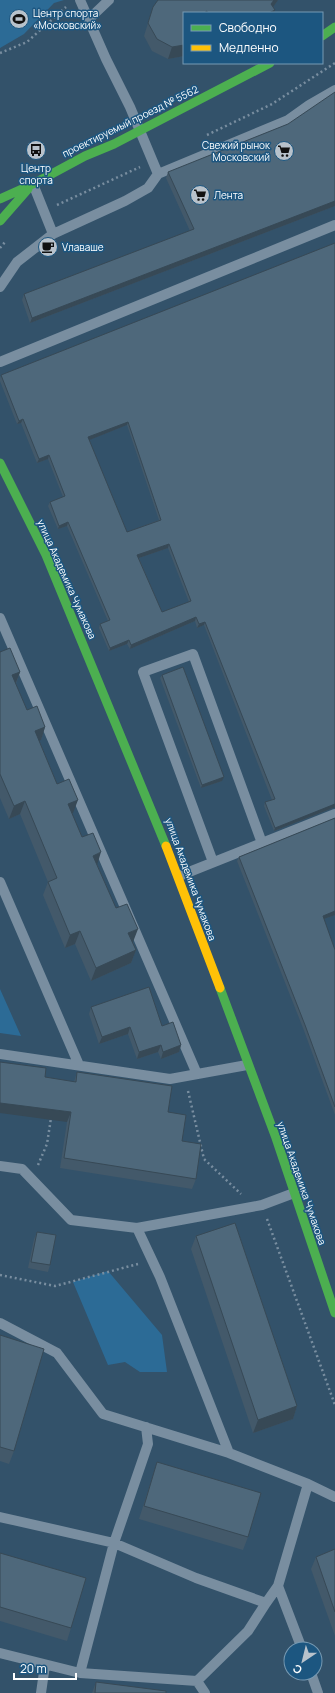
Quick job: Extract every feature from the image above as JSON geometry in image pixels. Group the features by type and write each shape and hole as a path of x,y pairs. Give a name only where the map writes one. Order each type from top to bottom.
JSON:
{"street":[{"path":"323,35 335,27"},
{"name":"проектируемый проезд № 5562","path":"0,199 33,184 78,159 139,131 268,64"},
{"path":"6,185 33,184"},
{"path":"0,221 33,184"},
{"name":"улица Академика Чумакова","path":"0,463 46,555 179,876 247,1065 276,1138 335,1313"}],"lane":[{"path":"80,0 90,19 158,174"},
{"path":"90,19 109,0"},
{"path":"0,287 18,262 53,234 125,202 148,188 158,174 288,120 309,105 335,90"},
{"path":"33,184 53,234"},
{"path":"0,362 335,225"},
{"path":"0,618 197,1074"},
{"path":"214,862 144,672 193,654 262,843"},
{"path":"179,876 335,814"},
{"path":"0,882 79,1065"},
{"path":"0,1054 170,1079 247,1065"},
{"path":"0,1166 22,1169 71,1220 137,1228 262,1205 294,1193"},
{"path":"137,1228 152,1261 229,1453"},
{"path":"0,1322 57,1353 103,1414 229,1453 308,1484 335,1497"},
{"path":"80,1673 114,1543 148,1444 146,1427"},
{"path":"0,1653 80,1673 197,1682 248,1631 278,1586 308,1484"},
{"path":"0,1517 114,1543 196,1578 266,1603"},
{"path":"278,1586 299,1641"},
{"path":"41,1693 45,1665"},
{"path":"314,1681 318,1693"},
{"path":"197,1682 205,1693"}],"path":[{"path":"0,53 27,42 67,5"},
{"path":"185,1077 204,1159 244,1196 262,1205 335,1405"},
{"path":"32,1179 47,1144 51,1117"},
{"path":"0,1275 55,1286 152,1261"}],"shaded area":[{"name":"Центр спорта «Московский»","path":"0,0 64,0 54,3 24,34 0,48"},
{"path":"0,989 21,1036 0,1033"},
{"path":"108,1271 162,1335 167,1372 140,1372 125,1362 108,1365 73,1282"}],"building":[{"path":"158,0 274,0 271,4 275,10 271,12 183,12 183,45 172,47 157,39 148,23 153,7"},
{"path":"335,92 335,201 32,318 24,294 194,229 168,172 288,124"},
{"path":"335,243 335,804 275,828 265,802 275,799 205,622 199,624 196,617 131,645 129,640 110,648 100,624 110,620 68,522 59,526 50,502 65,496 49,455 39,459 23,419 19,421 1,375","holes":["128,422 161,520 127,532 88,437","169,544 191,601 162,612 137,555"]},
{"path":"10,648 20,672 12,675 27,710 37,706 45,727 35,731 57,784 69,779 78,800 68,804 82,837 93,833 101,852 93,856 116,908 127,904 138,929 128,933 136,950 96,968 80,931 70,935 48,882 57,878 25,801 14,806 0,774 0,652"},
{"path":"183,667 224,777 202,785 162,675"},
{"path":"335,818 335,911 323,916 335,950 335,1107 305,1025 239,857"},
{"path":"149,987 162,1026 173,1022 181,1045 163,1052 161,1045 139,1052 130,1027 102,1037 91,1007"},
{"path":"0,1062 46,1068 45,1077 76,1082 77,1072 172,1086 168,1112 186,1115 182,1141 201,1144 196,1179 64,1158 71,1112 0,1103"},
{"path":"235,1223 297,1406 258,1420 196,1236"},
{"path":"37,1232 56,1235 50,1265 31,1262"},
{"path":"0,1335 44,1349 14,1451 0,1447"},
{"path":"157,1462 261,1493 248,1537 144,1506"},
{"path":"335,1549 335,1612 316,1557"},
{"path":"0,1553 86,1578 71,1628 0,1607"},
{"path":"96,1682 166,1691 166,1693 95,1693"}],"traffic: fast":[{"path":"323,35 335,27"},
{"path":"0,199 33,184 85,156 114,144 268,64"},
{"path":"0,221 28,189"},
{"path":"0,463 46,555 166,846"},
{"path":"220,988 276,1138 335,1313"}],"traffic: slow":[{"path":"166,846 220,988"}],"place":[{"name":"Центр спорта «Московский»","path":"19,19"},
{"name":"Центр спорта","path":"36,150"},
{"name":"Свежий рынок Московский","path":"284,151"},
{"name":"Лента","path":"200,195"},
{"name":"Vлаваше","path":"48,247"}]}
